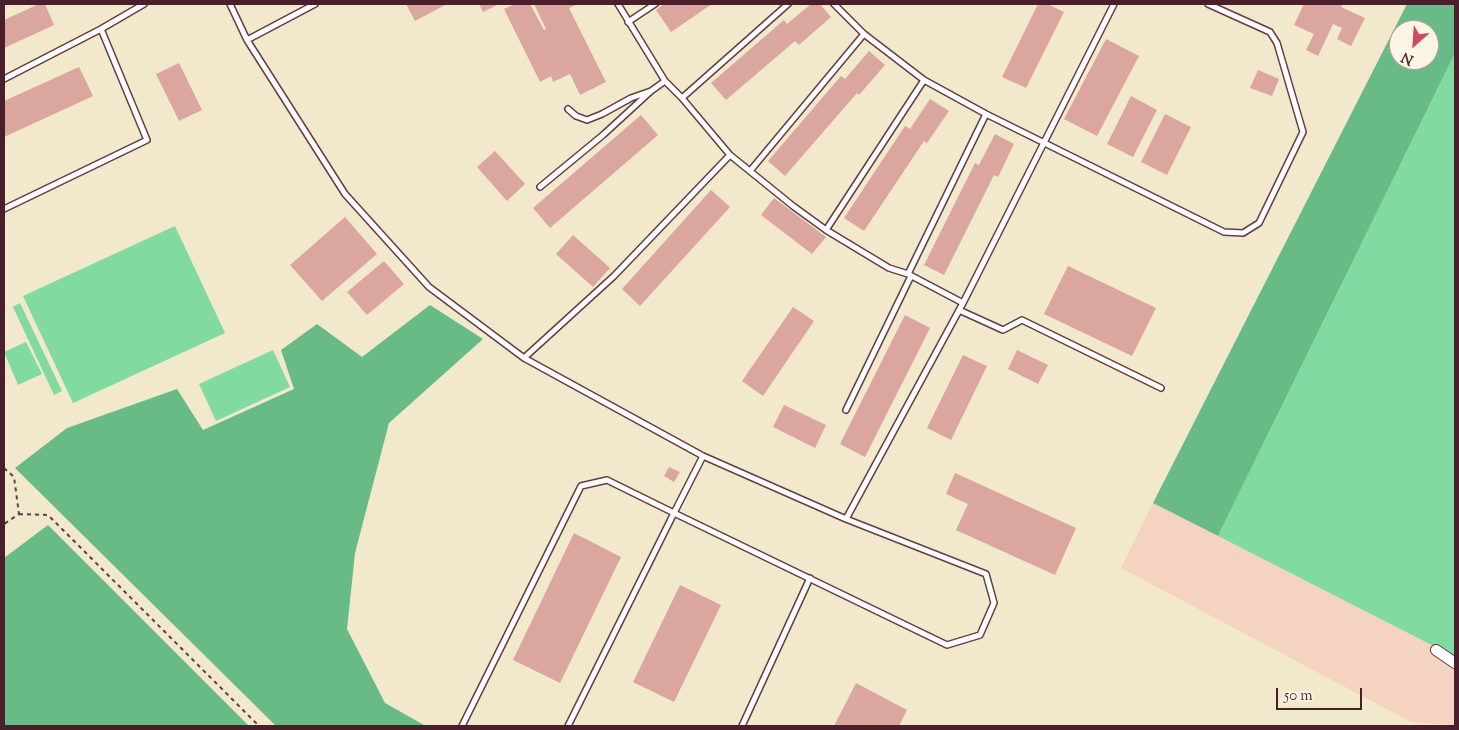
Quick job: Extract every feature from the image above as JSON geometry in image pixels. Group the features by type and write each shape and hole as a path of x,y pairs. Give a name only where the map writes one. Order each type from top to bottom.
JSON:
{"street":[{"path":"1436,650 1455,663"}],"lane":[{"path":"4,79 101,29 144,4"},
{"path":"230,4 247,40 347,198 429,287 524,358 703,456 846,519 986,574 994,603 980,635 947,645 607,480 581,486 462,726"},
{"path":"247,40 315,4"},
{"path":"618,4 665,81 682,98 730,155 826,230 889,268 910,275 963,303"},
{"path":"628,22 654,4"},
{"path":"682,98 788,4"},
{"path":"834,4 864,34 924,80 1045,144 1224,232 1243,233 1259,223 1303,132 1277,43 1270,32 1208,4"},
{"path":"846,519 963,303 1045,144 1114,4"},
{"path":"4,209 147,140 101,29"},
{"path":"750,171 864,34"},
{"path":"826,230 924,80"},
{"path":"540,187 665,81"},
{"path":"568,109 576,116 587,120 631,98 651,91"},
{"path":"846,410 986,114"},
{"path":"524,358 614,276 730,155"},
{"path":"959,310 1003,330 1022,320 1161,388"},
{"path":"568,726 703,456"},
{"path":"742,726 810,578"}],"path":[{"path":"4,468 14,477 20,514"},
{"path":"4,524 20,514 48,515 259,726"}],"shaded area":[{"path":"1153,503 1455,657 1455,726 1411,722 1121,568"}],"green space":[{"path":"1407,4 1455,4 1455,53 1218,536 1153,503 1389,39 1389,70 1439,70 1439,20 1399,20"},
{"path":"1455,53 1455,657 1218,536"},
{"path":"175,226 225,333 73,403 23,296"},
{"path":"20,303 62,391 54,395 13,307"},
{"path":"430,305 483,339 389,423 355,553 347,629 385,703 424,726 276,726 15,468 67,428 177,389 203,430 294,389 281,350 317,324 362,357"},
{"path":"26,342 42,374 18,385 4,352"},
{"path":"273,350 290,387 216,421 199,384"},
{"path":"48,525 249,726 4,726 4,558"}],"building":[{"path":"39,4 45,4 54,25 4,48 4,20"},
{"path":"406,4 447,4 415,21"},
{"path":"479,4 499,4 483,12"},
{"path":"515,4 530,4 544,30 546,29 534,4 578,4 569,8 606,82 580,95 570,74 553,82 551,76 540,82 504,9"},
{"path":"664,4 712,4 671,32 656,10"},
{"path":"811,4 820,4 831,17 799,45 795,41 726,100 711,83 784,20 787,24"},
{"path":"1038,4 1047,4 1064,12 1026,88 1002,77"},
{"path":"1304,4 1343,4 1341,7 1365,18 1351,46 1337,39 1342,28 1333,24 1318,56 1306,50 1314,34 1294,25"},
{"path":"1106,39 1139,56 1097,136 1064,119"},
{"path":"869,51 885,65 859,95 857,93 785,176 768,161 841,76 845,79"},
{"path":"179,63 202,110 179,121 156,74"},
{"path":"79,67 93,96 4,137 4,101"},
{"path":"1258,70 1279,79 1272,96 1250,88"},
{"path":"1131,96 1157,110 1133,157 1107,144"},
{"path":"930,99 949,111 927,143 924,141 864,231 844,218 905,126 910,129"},
{"path":"1165,114 1191,127 1167,175 1141,162"},
{"path":"641,115 658,135 550,228 533,208"},
{"path":"995,134 1014,144 998,177 994,175 944,275 924,265 975,163 979,165"},
{"path":"495,151 525,184 507,201 477,167"},
{"path":"711,190 730,207 640,306 622,289"},
{"path":"774,198 826,237 812,254 761,215"},
{"path":"345,217 377,254 322,301 290,265"},
{"path":"573,235 610,268 593,287 556,254"},
{"path":"384,261 404,284 367,315 347,292"},
{"path":"1068,266 1156,308 1132,356 1044,314"},
{"path":"793,307 814,321 763,396 742,381"},
{"path":"905,315 930,328 865,457 840,444"},
{"path":"1017,350 1048,365 1038,384 1008,369"},
{"path":"963,355 987,366 951,440 927,428"},
{"path":"784,405 826,425 815,448 773,427"},
{"path":"669,467 680,472 674,482 664,476"},
{"path":"955,473 1076,528 1055,575 956,530 968,504 946,494"},
{"path":"574,533 621,557 560,683 513,660"},
{"path":"680,585 721,605 674,702 633,682"},
{"path":"856,683 907,710 899,726 834,726"}]}
